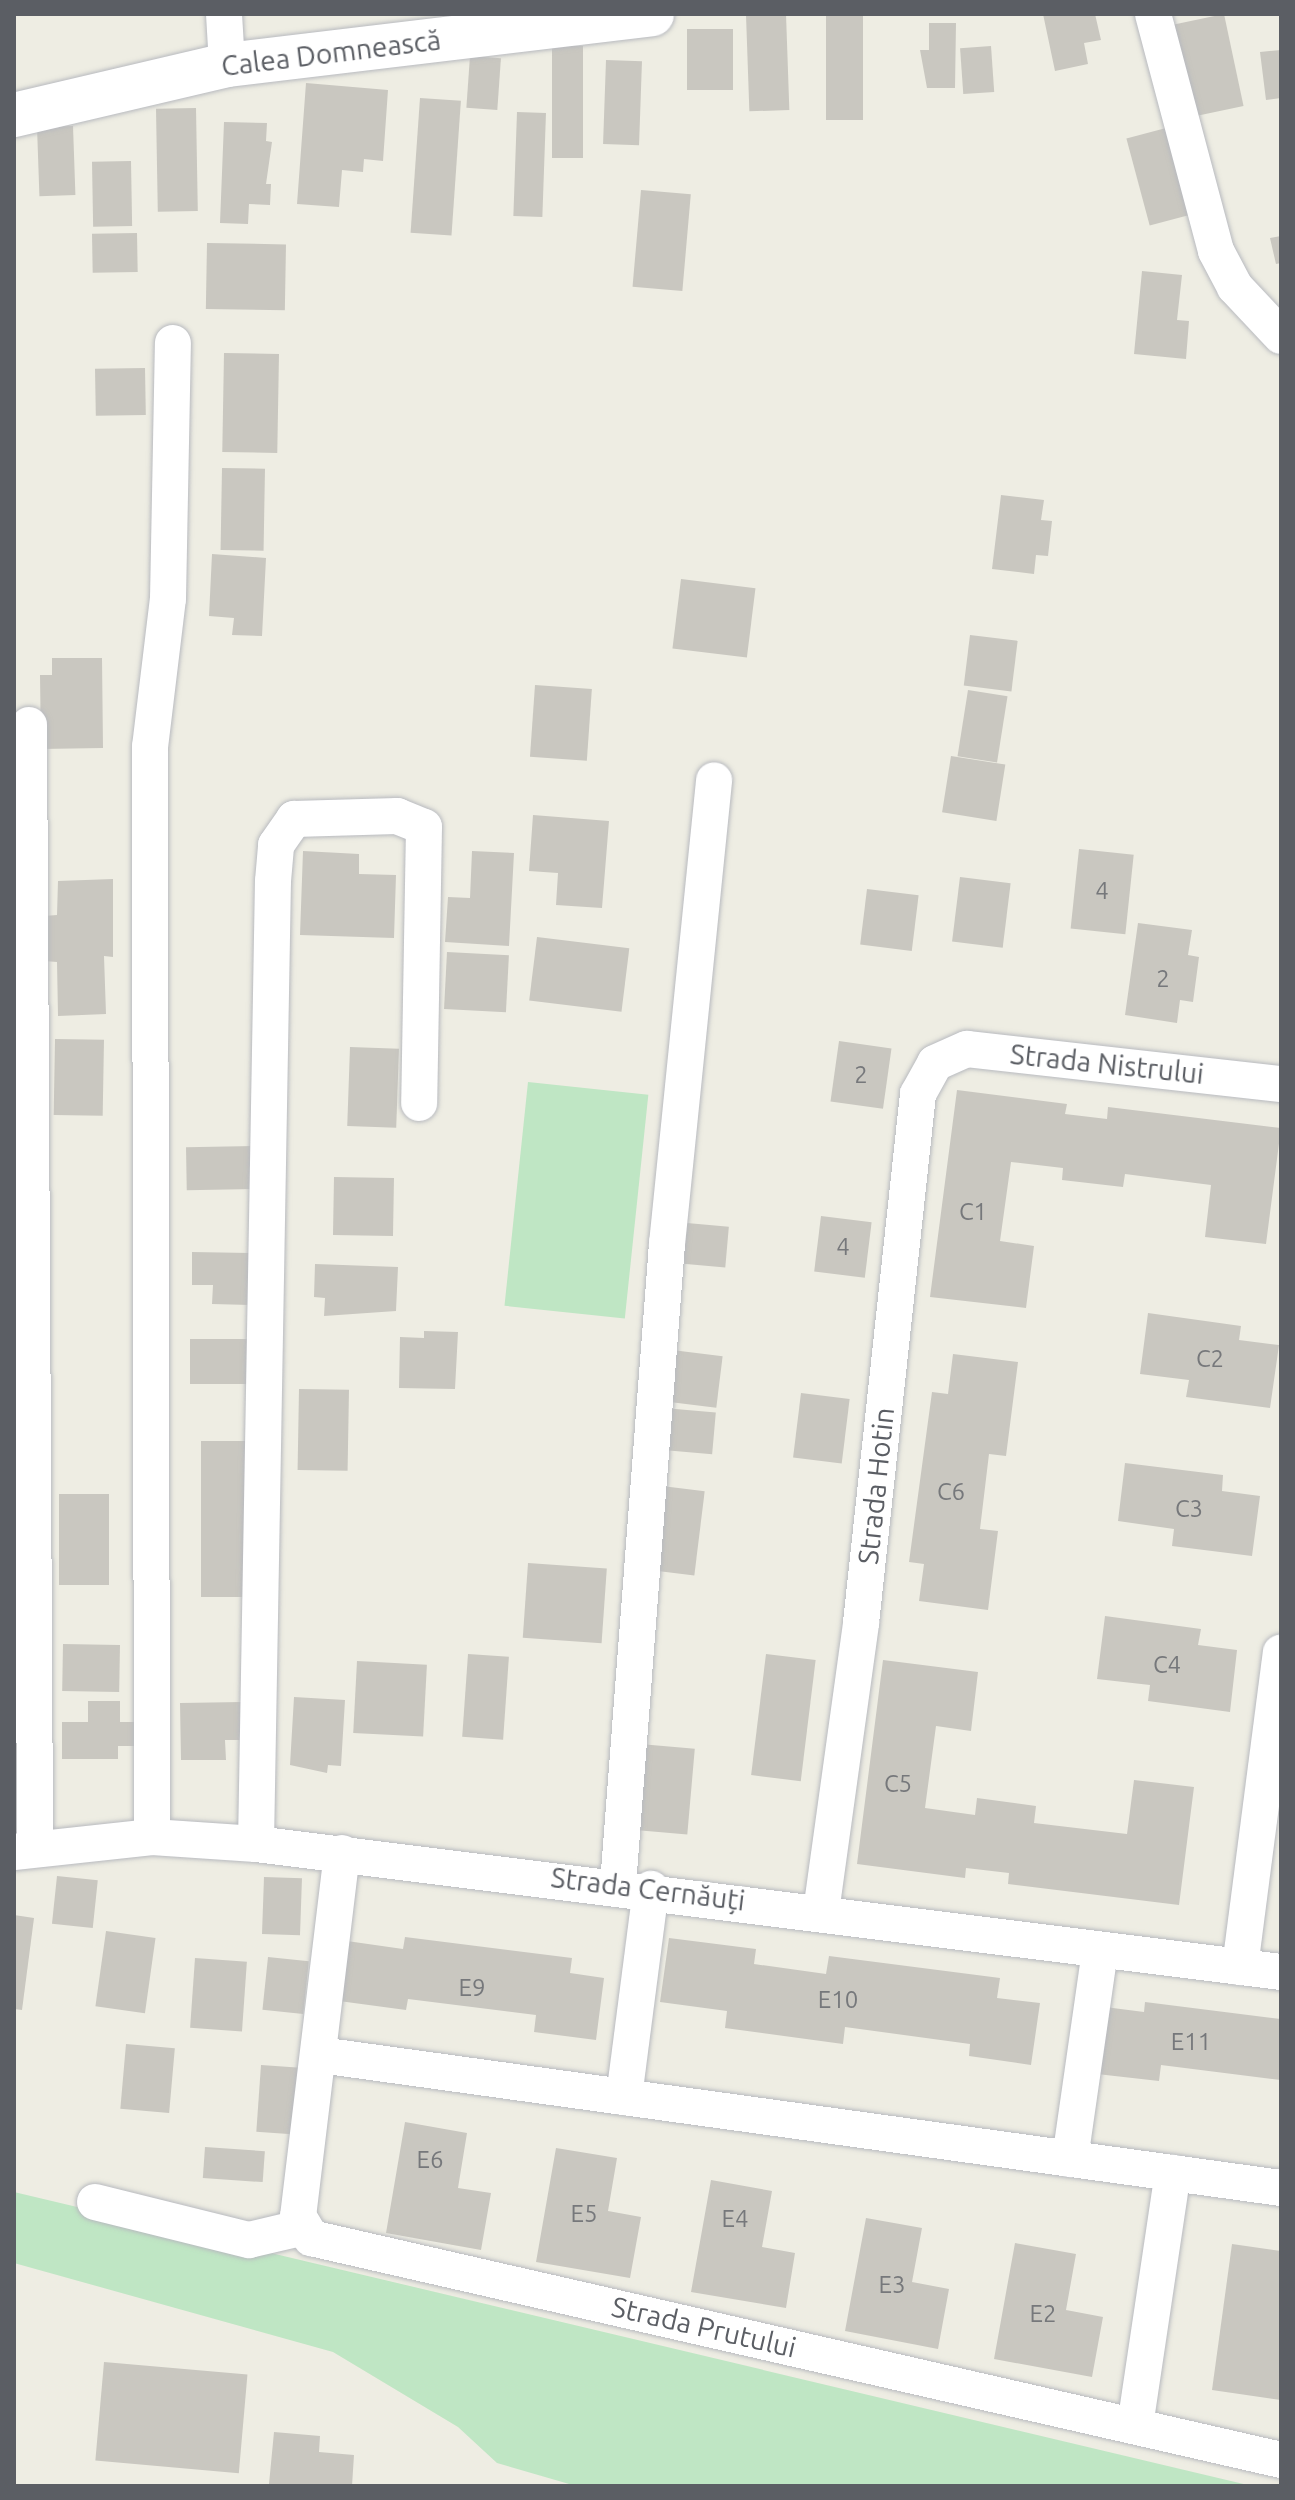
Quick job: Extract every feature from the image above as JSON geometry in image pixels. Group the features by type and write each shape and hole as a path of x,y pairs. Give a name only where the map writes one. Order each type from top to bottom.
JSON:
{"main road":[{"name":"Calea Domnească","path":"14,89 226,38 413,14"},
{"name":"Calea Domnească","path":"14,115 226,38 652,14"}],"street":[{"path":"1153,14 1216,251 1235,287 1281,336"},
{"path":"152,1837 150,747 168,599 173,343"},
{"path":"25,1850 29,725"},
{"path":"624,2097 667,1244 714,780"},
{"path":"256,1844 273,881 276,845 294,819 397,816 424,827 419,1103"},
{"name":"Strada Nistrului","path":"935,1063 967,1049 1281,1084"},
{"name":"Strada Hotin","path":"821,1912 861,1623 918,1094 935,1063"},
{"path":"1240,1967 1281,1653"},
{"name":"Strada Cernăuți","path":"25,1850 152,1837 256,1844 635,1887 1100,1951 1281,1972"},
{"path":"95,2202 249,2240 300,2228 342,1853"},
{"path":"1070,2159 1100,1951"},
{"path":"320,2055 1281,2188"},
{"path":"1135,2426 1173,2173"},
{"name":"Strada Prutului","path":"300,2228 326,2243 1281,2460"}],"green space":[{"path":"528,1082 648,1095 625,1318 504,1306"},
{"path":"14,2192 1252,2486 576,2486 497,2463 458,2427 333,2352 14,2263"}],"building":[{"path":"786,14 789,110 749,111 746,15"},
{"path":"826,14 863,14 863,120 826,120"},
{"path":"1043,14 1095,14 1101,40 1084,43 1088,64 1055,71"},
{"path":"1224,14 1244,106 1194,117 1174,25"},
{"path":"929,23 956,23 955,88 927,88 920,50 929,50"},
{"path":"687,29 733,29 733,90 687,90"},
{"path":"552,46 583,46 583,158 552,158"},
{"path":"991,46 994,92 963,94 960,48"},
{"path":"1281,50 1281,98 1266,100 1260,52"},
{"path":"470,56 501,58 497,110 466,108"},
{"path":"606,60 642,61 639,145 603,144"},
{"path":"306,83 388,90 383,161 364,159 363,172 342,170 339,207 297,204"},
{"path":"420,98 461,101 451,236 411,233"},
{"path":"196,108 198,211 158,212 156,109"},
{"path":"517,112 546,113 542,217 513,216"},
{"path":"224,122 267,123 266,141 272,142 266,184 271,184 270,205 249,204 248,224 220,223"},
{"path":"73,126 75,195 39,196 37,127"},
{"path":"1166,128 1189,215 1150,226 1126,139"},
{"path":"131,161 132,226 93,227 92,162"},
{"path":"641,190 691,194 682,291 633,287"},
{"path":"137,233 138,272 93,273 92,234"},
{"path":"1281,236 1281,263 1276,264 1270,238"},
{"path":"207,243 286,244 285,310 206,309"},
{"path":"1142,271 1182,275 1177,320 1189,321 1186,359 1134,354"},
{"path":"224,353 279,354 277,453 222,452"},
{"path":"145,368 146,415 96,416 95,369"},
{"path":"222,468 265,469 264,551 221,550"},
{"path":"1001,495 1044,500 1041,520 1052,521 1048,556 1036,555 1034,574 992,569"},
{"path":"212,554 266,558 262,636 232,635 234,618 209,616"},
{"path":"681,579 755,588 747,658 672,648"},
{"path":"970,635 1018,641 1011,691 964,686"},
{"path":"52,658 102,658 103,748 41,749 40,675 52,675"},
{"path":"535,685 592,689 587,761 530,757"},
{"path":"968,690 1008,696 997,762 958,756"},
{"path":"951,756 1005,765 996,821 942,812"},
{"path":"533,815 609,821 602,908 556,905 558,873 529,871"},
{"path":"1079,849 1134,855 1125,934 1071,929"},
{"path":"303,851 359,854 359,874 396,875 394,938 300,935"},
{"path":"472,851 514,853 509,946 445,942 448,897 470,898"},
{"path":"960,877 1011,883 1003,948 952,942"},
{"path":"113,879 113,957 104,956 106,1014 58,1016 57,962 44,961 44,916 57,915 58,881"},
{"path":"867,889 919,895 912,951 860,945"},
{"path":"1138,923 1192,930 1188,955 1199,957 1193,1002 1180,1000 1177,1023 1125,1015"},
{"path":"537,937 629,948 622,1012 529,1001"},
{"path":"447,952 509,955 506,1012 444,1009"},
{"path":"55,1039 104,1040 103,1116 54,1115"},
{"path":"839,1041 891,1048 883,1109 831,1101"},
{"path":"350,1047 399,1049 396,1128 347,1126"},
{"path":"957,1090 1067,1104 1065,1114 1107,1119 1108,1107 1281,1128 1266,1244 1205,1237 1211,1185 1125,1174 1123,1187 1062,1180 1063,1168 1011,1162 1000,1241 1034,1246 1026,1308 930,1297"},
{"path":"254,1146 255,1189 187,1190 186,1147"},
{"path":"334,1177 394,1178 393,1236 333,1235"},
{"path":"821,1216 872,1222 865,1278 814,1272"},
{"path":"687,1223 729,1227 725,1268 683,1264"},
{"path":"192,1252 250,1253 250,1305 212,1304 213,1285 192,1285"},
{"path":"315,1264 398,1267 396,1311 324,1316 325,1298 314,1297"},
{"path":"1148,1313 1241,1326 1239,1340 1279,1345 1270,1408 1186,1397 1189,1380 1140,1374"},
{"path":"424,1331 458,1332 455,1389 399,1388 400,1337 424,1338"},
{"path":"190,1339 248,1339 248,1384 190,1384"},
{"path":"672,1350 723,1356 716,1408 666,1402"},
{"path":"953,1354 1018,1362 1006,1456 989,1454 980,1529 998,1531 988,1610 919,1601 924,1564 909,1562 932,1392 948,1394"},
{"path":"299,1389 349,1390 348,1471 298,1470"},
{"path":"801,1393 850,1399 842,1463 793,1458"},
{"path":"664,1408 716,1413 712,1454 660,1450"},
{"path":"201,1441 251,1441 251,1597 201,1597"},
{"path":"1125,1463 1223,1475 1222,1491 1260,1496 1252,1556 1172,1546 1174,1529 1118,1521"},
{"path":"662,1486 705,1491 694,1576 652,1570"},
{"path":"59,1494 109,1494 109,1585 59,1585"},
{"path":"528,1563 607,1569 602,1643 523,1638"},
{"path":"1105,1616 1201,1629 1198,1645 1237,1650 1230,1712 1148,1701 1150,1685 1097,1679"},
{"path":"63,1644 120,1645 119,1692 62,1691"},
{"path":"468,1654 509,1657 503,1740 462,1737"},
{"path":"766,1654 816,1660 801,1781 751,1775"},
{"path":"883,1660 978,1672 971,1731 936,1726 925,1808 975,1815 977,1798 1036,1806 1034,1823 1127,1834 1134,1780 1194,1787 1179,1905 1008,1884 1009,1873 966,1868 965,1878 857,1864"},
{"path":"357,1661 427,1665 423,1737 353,1733"},
{"path":"294,1697 345,1700 341,1766 328,1765 327,1773 290,1765"},
{"path":"88,1701 120,1701 120,1722 136,1722 136,1746 118,1746 118,1759 62,1759 62,1722 88,1722"},
{"path":"242,1702 242,1740 225,1740 226,1760 181,1760 180,1703"},
{"path":"640,1744 695,1749 687,1834 633,1830"},
{"path":"57,1876 98,1880 93,1928 52,1924"},
{"path":"264,1877 302,1878 300,1935 262,1934"},
{"path":"14,1915 34,1918 22,2010 14,2009"},
{"path":"106,1931 156,1938 145,2013 95,2006"},
{"path":"405,1937 572,1958 570,1973 604,1978 596,2040 534,2032 536,2015 408,1999 406,2010 339,2001 347,1941 403,1949"},
{"path":"669,1938 756,1949 754,1964 826,1974 829,1956 1000,1978 997,1998 1040,2003 1031,2065 969,2056 970,2044 845,2027 843,2044 725,2028 727,2011 660,2002"},
{"path":"268,1957 309,1961 303,2014 262,2010"},
{"path":"195,1958 247,1962 242,2031 190,2028"},
{"path":"1145,2002 1281,2019 1281,2080 1161,2065 1159,2081 1097,2074 1105,2007 1144,2012"},
{"path":"126,2044 175,2048 169,2113 120,2109"},
{"path":"261,2065 304,2068 299,2135 256,2132"},
{"path":"405,2122 467,2133 458,2188 491,2193 481,2250 386,2233"},
{"path":"205,2147 265,2151 263,2182 203,2178"},
{"path":"556,2148 617,2158 608,2211 641,2217 630,2278 536,2262"},
{"path":"711,2180 772,2191 762,2247 795,2253 786,2308 691,2292"},
{"path":"866,2218 922,2228 912,2282 949,2289 938,2349 845,2331"},
{"path":"1015,2243 1076,2254 1066,2310 1103,2317 1092,2377 994,2359"},
{"path":"1232,2244 1281,2251 1281,2400 1212,2390"},
{"path":"104,2362 247,2375 239,2473 95,2461"},
{"path":"274,2432 320,2436 319,2452 354,2455 352,2486 269,2484"}]}
